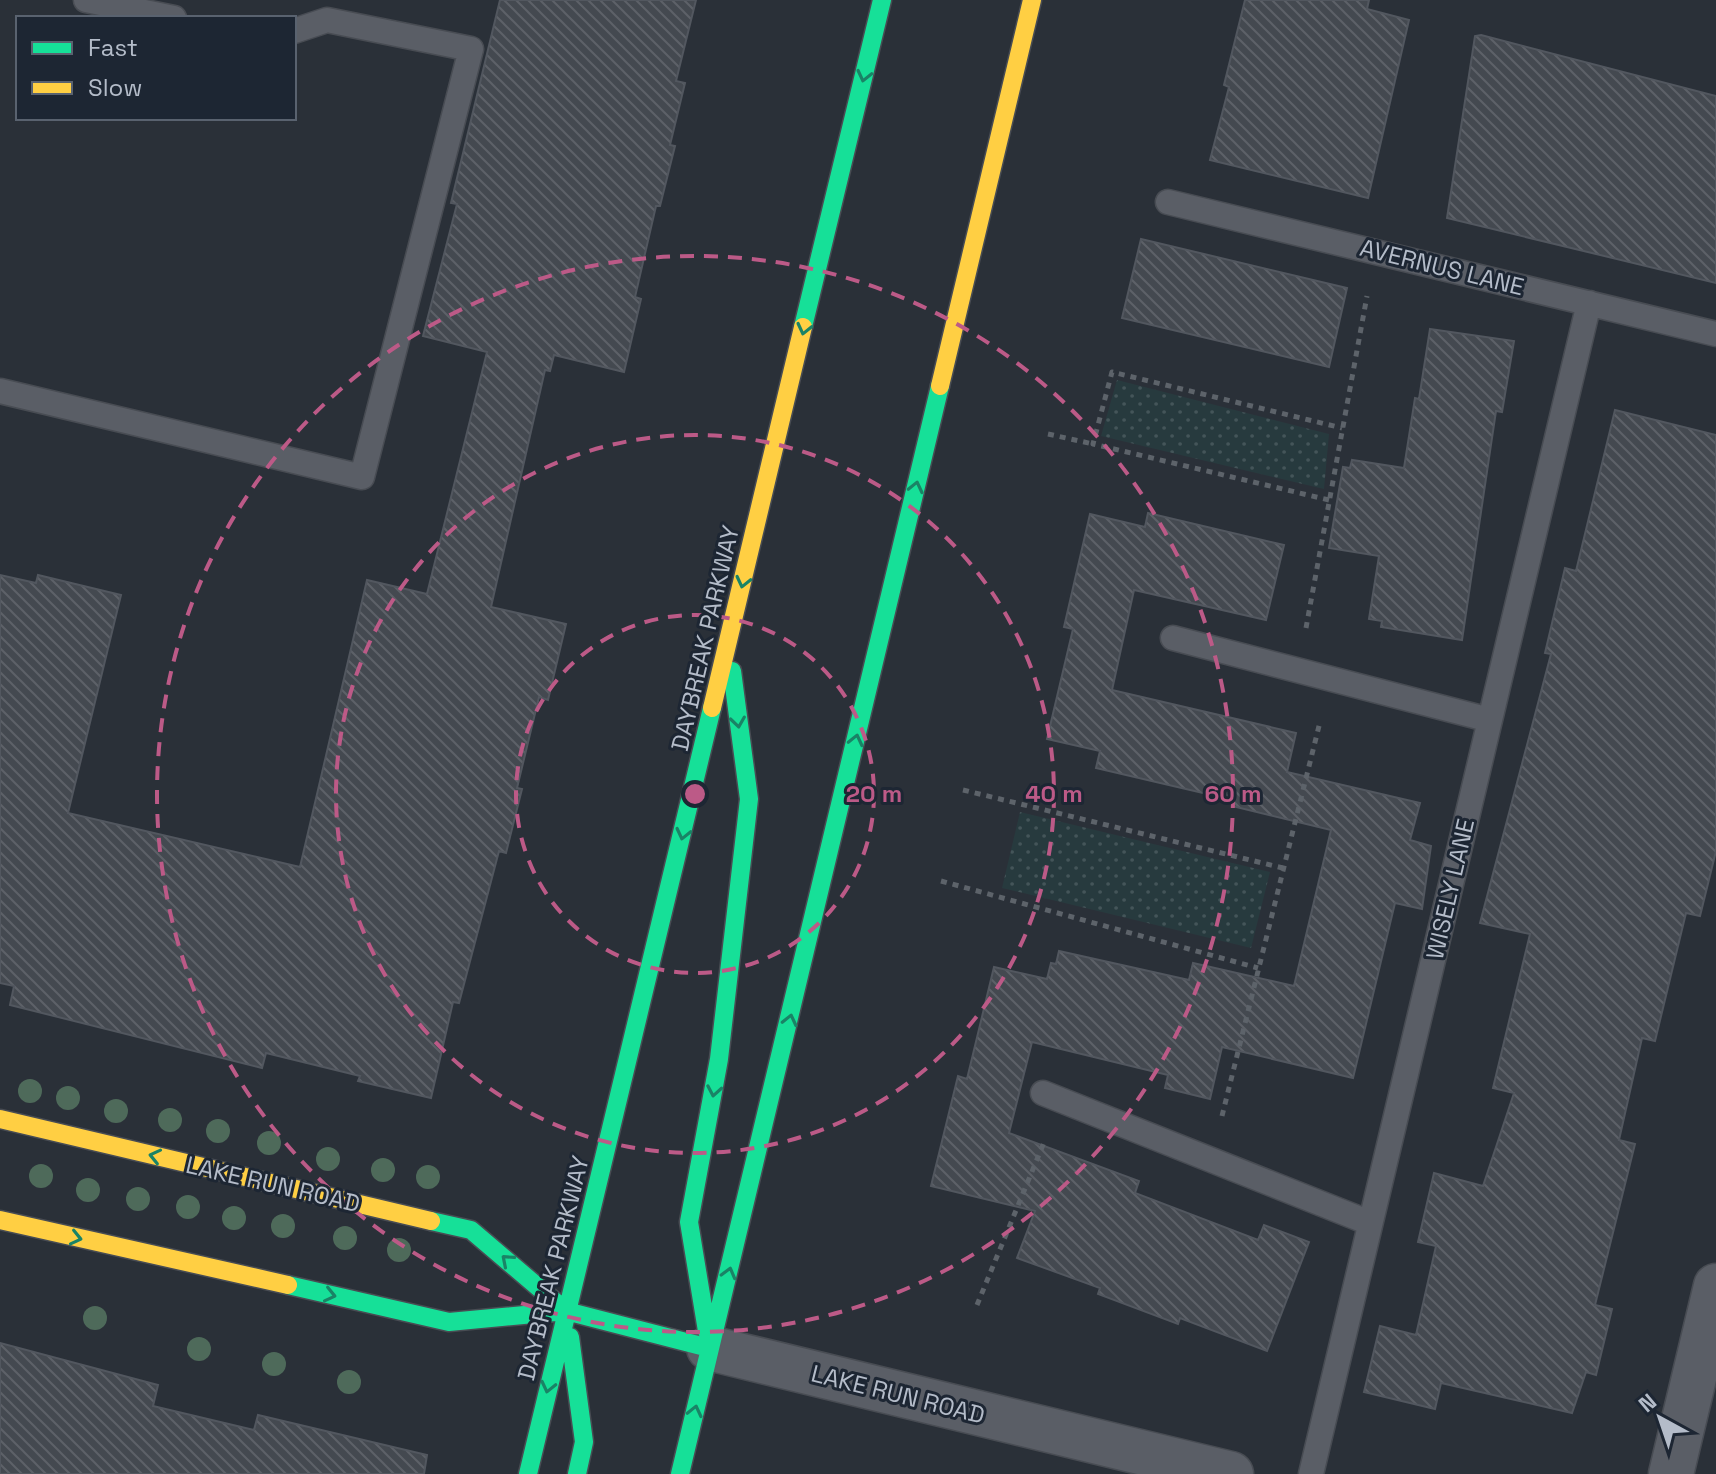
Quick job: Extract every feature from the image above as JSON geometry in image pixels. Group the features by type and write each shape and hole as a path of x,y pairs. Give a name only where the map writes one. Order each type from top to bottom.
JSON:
{"main road":[{"name":"DAYBREAK PARKWAY","path":"528,1474 882,0"},
{"path":"680,1474 1032,0"},
{"path":"709,1348 689,1222 719,1059 749,799 728,645"},
{"name":"LAKE RUN ROAD","path":"0,1119 471,1230 566,1311"},
{"name":"LAKE RUN ROAD","path":"0,1220 449,1322 566,1311 709,1348"},
{"path":"566,1311 584,1442 577,1474"}],"street":[{"path":"1671,1474 1716,1286"},
{"name":"LAKE RUN ROAD","path":"709,1348 1231,1474"}],"lane":[{"path":"86,0 164,16"},
{"path":"0,391 362,477 471,49 327,20 296,30"},
{"name":"AVERNUS LANE","path":"1168,202 1716,334"},
{"name":"WISELY LANE","path":"1311,1474 1589,303"},
{"path":"1173,638 1490,720"},
{"path":"1052,1096 1370,1223"}],"path":[{"path":"1298,671 1375,251"},
{"path":"1093,444 1112,372 1342,428"},
{"path":"1048,434 1329,500"},
{"path":"1211,1160 1330,679"},
{"path":"963,790 1283,868"},
{"path":"941,881 1258,968"},
{"path":"977,1305 1052,1096"}],"green space":[{"path":"1117,380 1329,434 1324,489 1101,436"},
{"path":"1020,812 1270,872 1251,948 1002,888"}],"building":[{"path":"500,0 696,0 676,81 685,83 670,145 675,146 660,206 656,206 635,297 641,299 624,372 554,355 550,371 545,370 491,607 566,624 548,700 539,697 517,788 522,789 506,853 499,851 459,1003 453,1002 431,1098 358,1081 360,1076 266,1053 262,1068 10,1005 14,986 0,983 0,575 36,583 38,575 121,595 68,813 300,867 367,580 427,594 487,352 423,336 457,204 451,203"},
{"path":"1245,0 1369,0 1367,9 1409,20 1368,198 1210,160 1229,87 1224,85"},
{"path":"1481,35 1716,96 1716,283 1447,218 1475,36"},
{"path":"1141,239 1347,288 1329,367 1122,318"},
{"path":"1430,329 1514,341 1502,412 1496,411 1462,640 1381,627 1382,621 1369,619 1379,556 1329,548 1343,467 1350,468 1352,460 1404,468"},
{"path":"1615,410 1716,435 1716,851 1700,916 1686,913 1655,1041 1642,1038 1619,1140 1635,1144 1595,1305 1612,1309 1596,1375 1586,1372 1572,1413 1441,1383 1435,1409 1364,1392 1380,1326 1416,1335 1436,1246 1418,1242 1434,1173 1483,1186 1514,1093 1493,1088 1530,934 1480,923 1551,654 1545,653 1565,568 1576,571"},
{"path":"1148,513 1284,545 1266,620 1134,590 1112,690 1296,733 1287,772 1420,803 1410,840 1431,846 1422,909 1395,903 1353,1078 1222,1047 1210,1099 1165,1088 1168,1075 1032,1042 1009,1133 1139,1181 1135,1193 1258,1240 1264,1225 1309,1242 1267,1351 1180,1318 1178,1324 1098,1294 1100,1288 1017,1258 1035,1211 931,1186 958,1076 967,1079 994,967 1047,979 1051,963 1056,964 1059,951 1189,980 1193,963 1294,986 1331,830 1232,806 1233,800 1096,768 1100,751 1047,739 1073,629 1064,627 1090,514 1145,527"},
{"path":"0,1343 158,1385 153,1406 254,1430 258,1415 427,1455 424,1474 0,1474"}],"traffic: fast":[{"path":"803,327 882,0"},
{"path":"680,1474 940,386"},
{"path":"707,1331 689,1222 719,1059 749,799 732,671"},
{"path":"528,1474 712,708"},
{"path":"431,1221 471,1230 566,1311"},
{"path":"288,1285 449,1322 566,1311 709,1348"},
{"path":"570,1337 584,1442 577,1474"}],"traffic: slow":[{"path":"940,386 1032,0"},
{"path":"712,708 803,327"},
{"path":"0,1119 431,1221"},
{"path":"0,1220 288,1285"}]}
